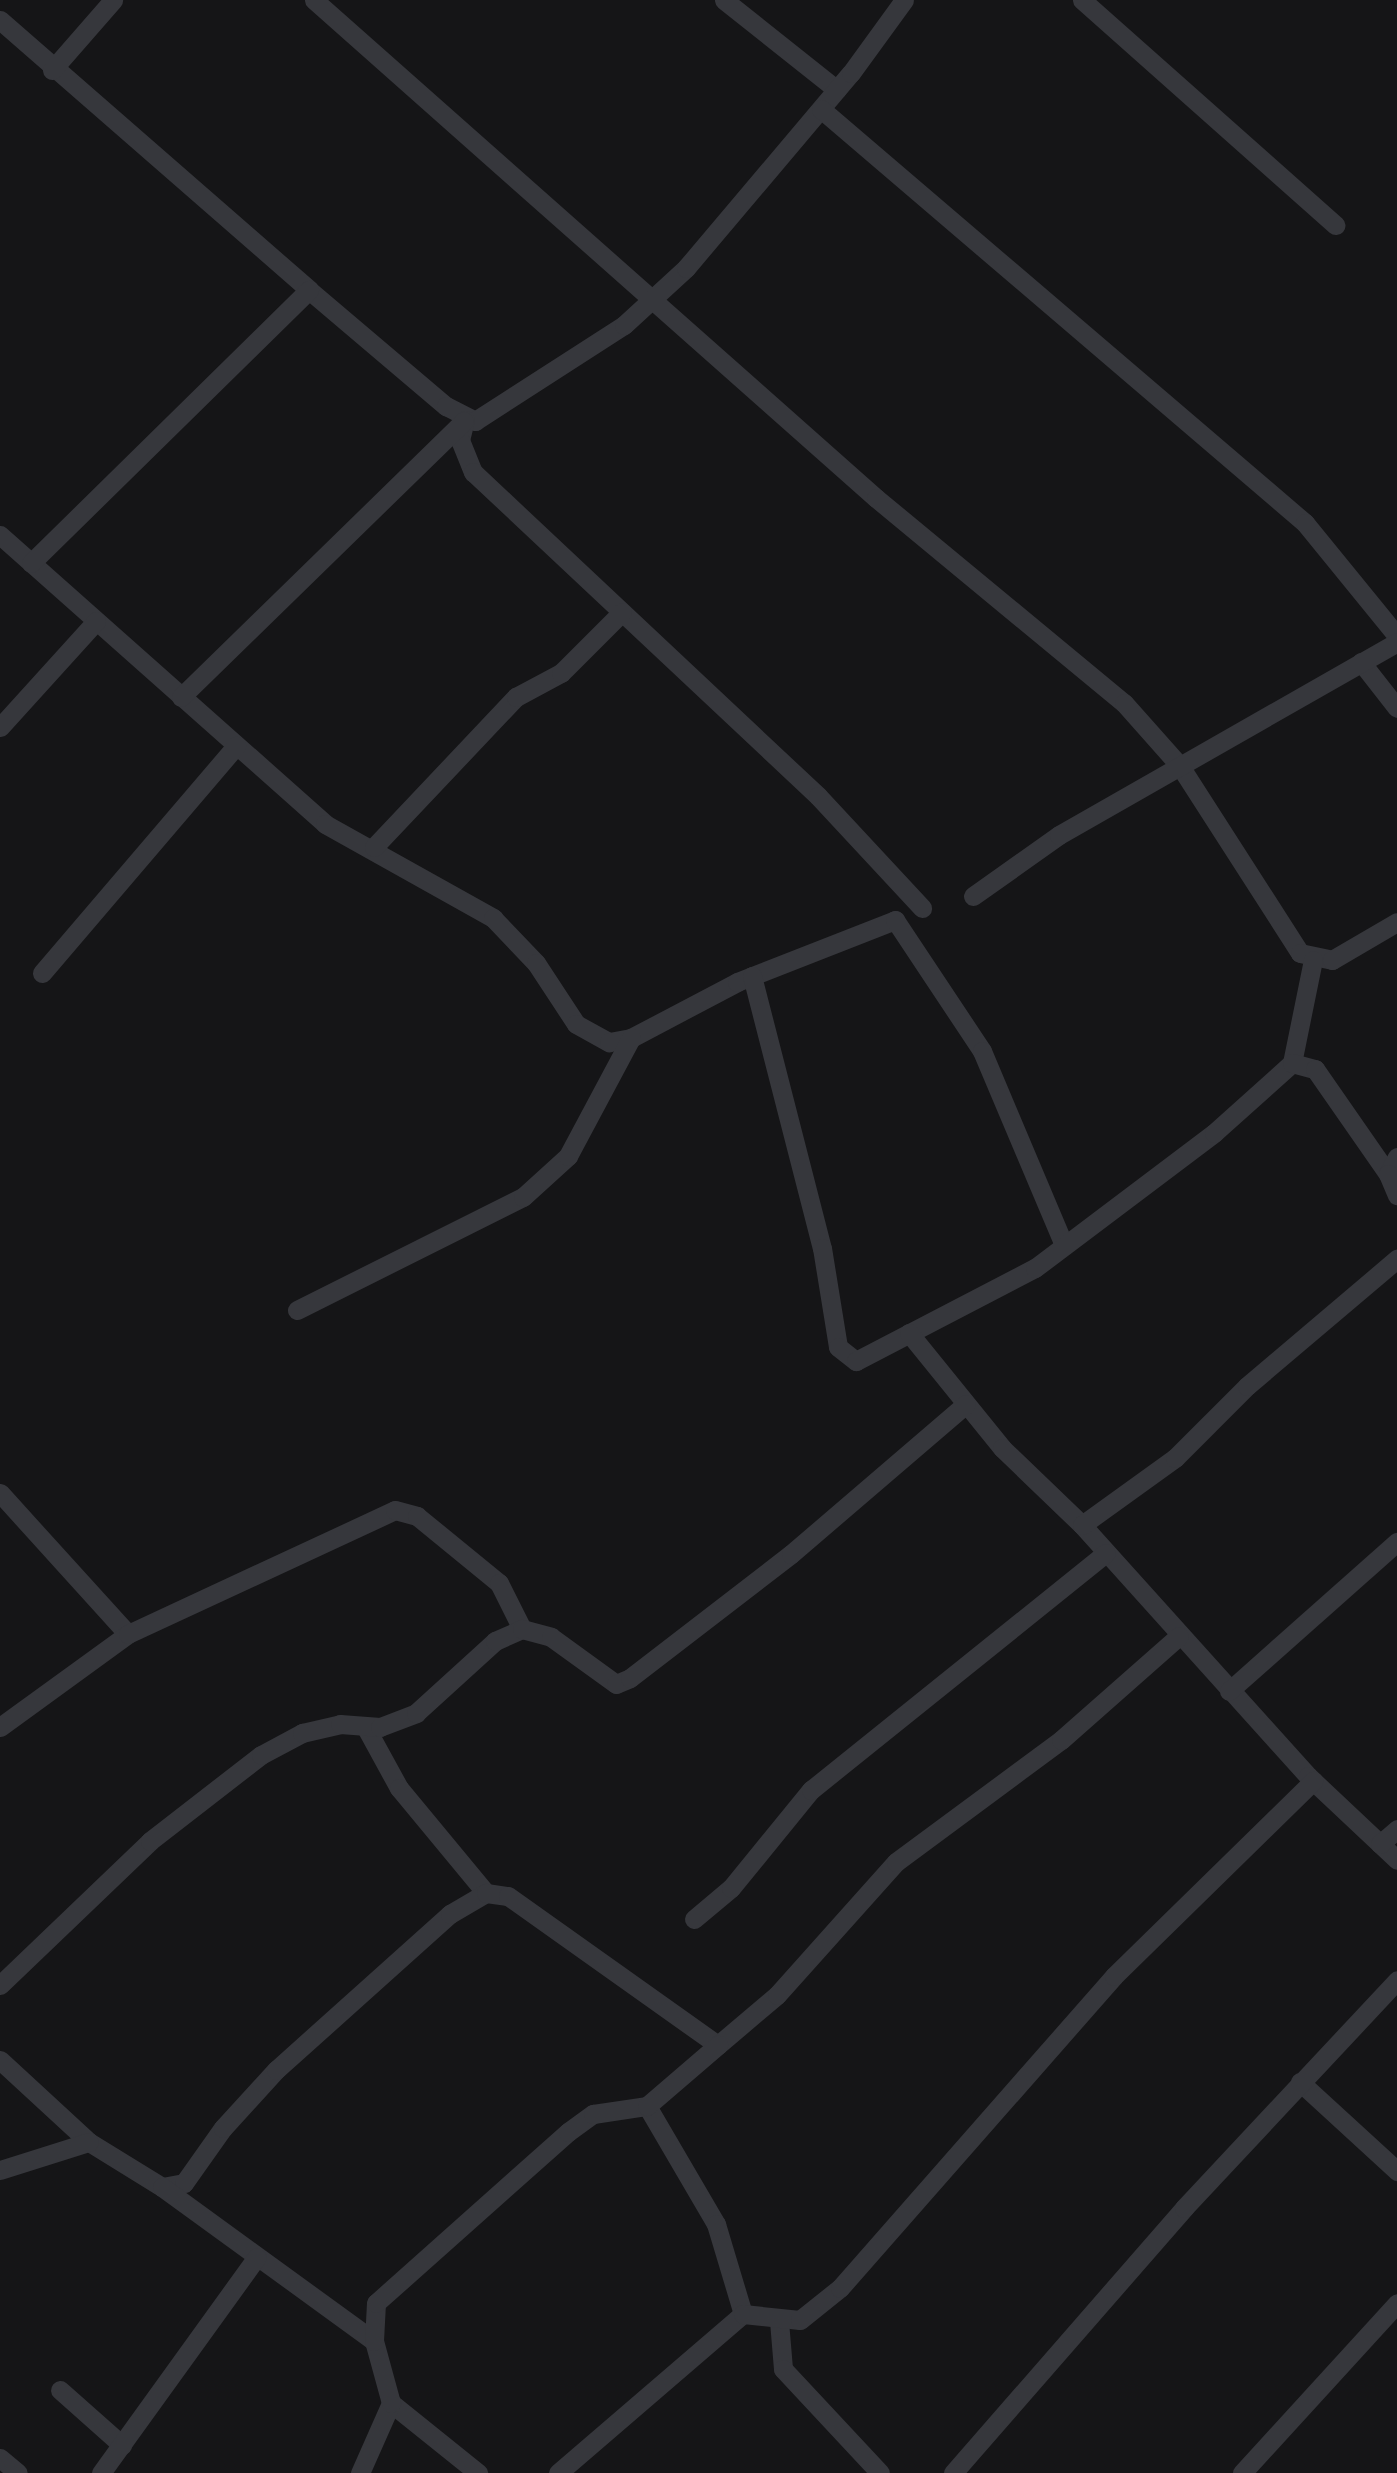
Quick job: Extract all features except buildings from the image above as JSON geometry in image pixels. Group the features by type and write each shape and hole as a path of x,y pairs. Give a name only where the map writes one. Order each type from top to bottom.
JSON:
{"street":[{"path":"52,69 113,0"},
{"path":"314,0 655,297 876,498 1124,703 1180,766 1262,902 1300,953 1313,960 1332,960 1397,922"},
{"path":"724,0 837,90"},
{"path":"181,697 465,420 505,405 655,297 837,90 904,0"},
{"path":"1082,0 1335,225"},
{"path":"1,24 309,290 465,420"},
{"path":"821,109 1306,523 1397,636"},
{"path":"31,564 309,290"},
{"path":"465,420 460,440 473,472 818,796 922,908"},
{"path":"0,535 325,824 374,847 493,918 536,963 576,1024 608,1042 631,1038 752,976 895,920 982,1051 1064,1245"},
{"path":"374,847 516,697 562,673 622,612"},
{"path":"0,727 96,621"},
{"path":"973,896 1059,835 1397,642"},
{"path":"1361,662 1397,708"},
{"path":"42,973 236,746"},
{"path":"752,976 822,1248 840,1353 856,1361 1035,1268 1214,1133 1292,1063 1313,960"},
{"path":"297,1310 523,1197 568,1156 631,1038"},
{"path":"1292,1063 1315,1069 1392,1166 1397,1195"},
{"path":"1082,1525 1175,1458 1266,1369 1397,1259"},
{"path":"909,1333 966,1404 1082,1525 1229,1691 1313,1781 1397,1860"},
{"path":"0,1985 73,1909 214,1787 302,1733 365,1726 416,1713 495,1641 522,1629 551,1637 616,1684 630,1678 791,1554 966,1404"},
{"path":"0,1493 128,1634"},
{"path":"0,1727 128,1634 395,1510 417,1516 499,1583 522,1629"},
{"path":"1229,1691 1397,1542"},
{"path":"694,1919 731,1888 811,1790 1106,1553"},
{"path":"478,2473 391,2403 374,2342 376,2303 568,2132 593,2114 647,2106 777,1995 896,1861 1061,1740 1179,1636"},
{"path":"365,1726 399,1788 486,1893 519,1903 718,2045"},
{"path":"743,2314 779,2321 800,2320 840,2288 1114,1976 1313,1781"},
{"path":"1380,1844 1397,1829"},
{"path":"162,2187 184,2183 223,2128 276,2070 450,1914 486,1893"},
{"path":"953,2473 1300,2082 1397,1980"},
{"path":"0,2060 89,2142 162,2187 374,2342"},
{"path":"1300,2082 1397,2171"},
{"path":"647,2106 716,2224 743,2314"},
{"path":"0,2171 89,2142"},
{"path":"101,2473 257,2257"},
{"path":"1242,2473 1397,2303"},
{"path":"558,2473 743,2314"},
{"path":"779,2321 783,2370 880,2473"},
{"path":"60,2389 122,2445"},
{"path":"360,2473 391,2403"},
{"path":"0,2458 18,2473"}]}
